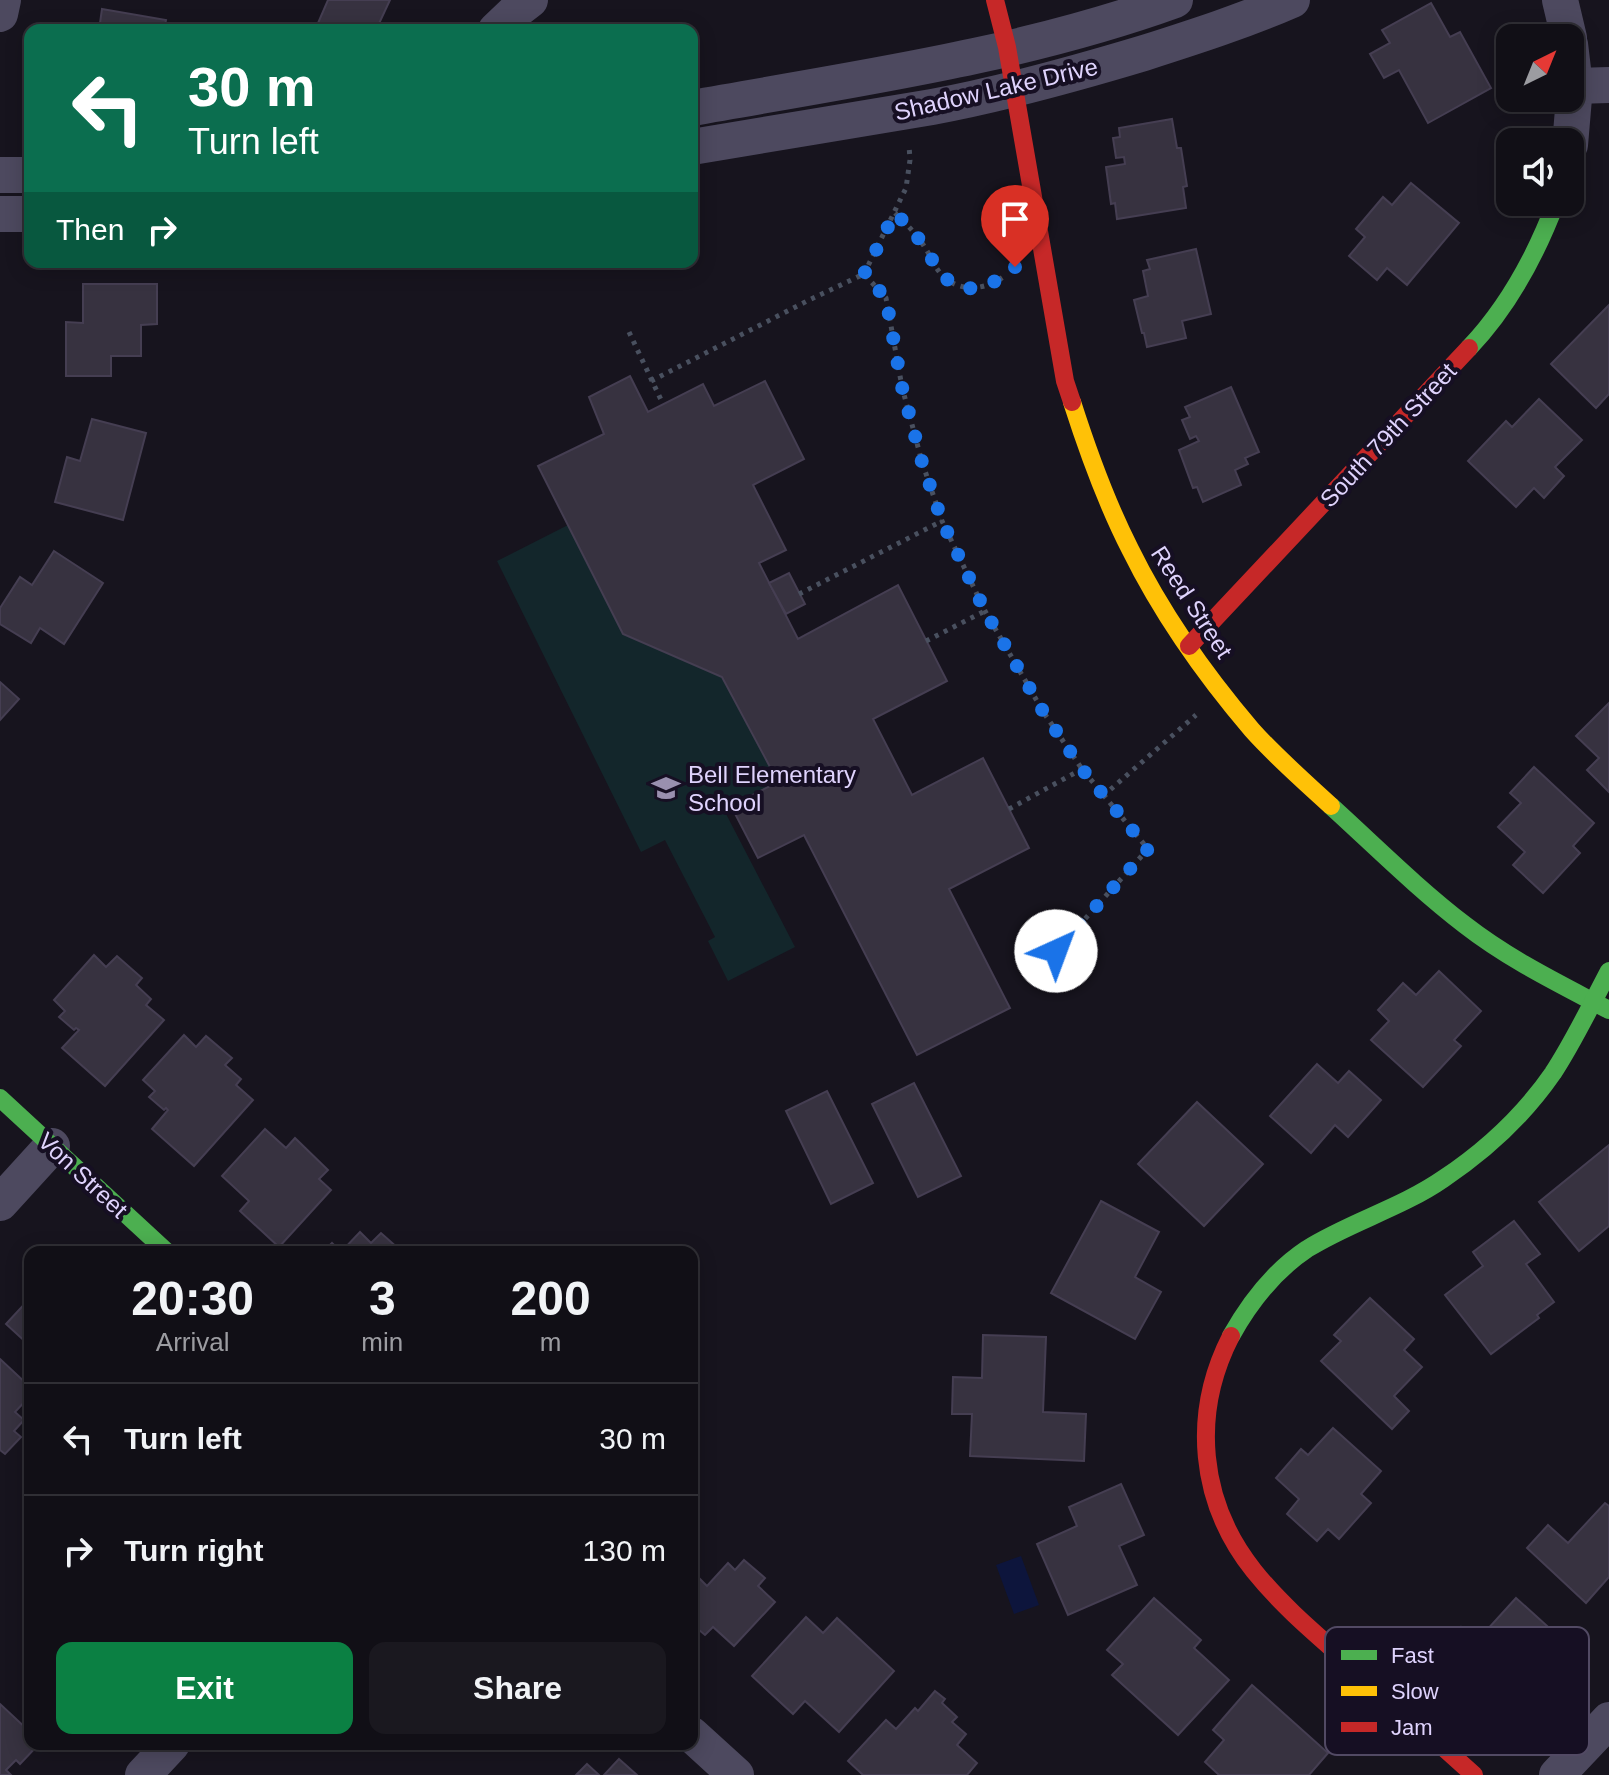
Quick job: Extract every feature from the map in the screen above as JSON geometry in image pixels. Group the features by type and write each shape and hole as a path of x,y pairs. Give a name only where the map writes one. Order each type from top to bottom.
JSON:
{"street":[{"path":"0,14 3,0"},
{"path":"502,24 530,0"},
{"name":"Reed Street","path":"995,0 1007,47 1065,381 1105,495 1130,550 1169,617 1254,732 1417,885 1466,926 1520,963 1601,1006"},
{"name":"Shadow Lake Drive","path":"698,107 915,68 1070,33 1175,0"},
{"name":"Shadow Lake Drive","path":"698,146 934,106 1013,89 1099,67 1178,42 1292,0"},
{"path":"1560,0 1566,24"},
{"path":"1576,128 1592,85"},
{"path":"0,175 24,175"},
{"path":"0,214 24,214"},
{"name":"South 79th Street","path":"1189,646 1481,336 1531,261 1552,216"},
{"path":"1325,1641 1268,1588 1245,1560 1215,1501 1204,1435 1205,1411 1223,1350 1256,1297 1293,1259 1314,1244 1404,1203 1434,1185 1505,1129 1550,1077 1601,1006 1609,971"},
{"name":"Von Street","path":"0,1098 160,1246"},
{"path":"0,1203 52,1146"},
{"path":"1589,1741 1609,1720"},
{"path":"698,1740 736,1775"},
{"path":"143,1775 166,1750"},
{"path":"1452,1755 1474,1775"},
{"path":"1557,1775 1576,1755"}],"path":[{"path":"651,381 864,274 906,188 910,160 908,132"},
{"path":"895,213 924,245 944,277 959,287 982,288 1015,267"},
{"path":"864,274 886,298 902,387 922,462 942,521 985,611 1044,713 1082,769 1148,849 1056,951"},
{"path":"629,332 663,404"},
{"path":"799,594 942,521"},
{"path":"926,641 985,611"},
{"path":"1103,796 1206,706"},
{"path":"1009,809 1082,769"}],"green space":[{"path":"568,525 623,634 722,677 778,782 724,810 795,947 728,981 708,941 715,937 665,840 641,852 497,561"}],"water":[{"path":"1021,1556 1039,1605 1014,1614 996,1565"}],"building":[{"path":"328,0 390,0 379,24 318,24"},
{"path":"1431,3 1450,37 1460,32 1491,88 1428,123 1399,70 1384,78 1370,54 1390,43 1382,30"},
{"path":"102,9 166,20 165,24 100,24"},
{"path":"1172,119 1177,148 1181,148 1187,186 1183,187 1186,208 1117,219 1115,203 1111,204 1106,167 1125,164 1124,157 1116,158 1113,138 1120,137 1119,128"},
{"path":"1411,183 1459,223 1407,285 1387,268 1377,280 1349,256 1365,237 1356,229 1383,197 1392,205"},
{"path":"1196,249 1211,314 1182,321 1186,338 1147,347 1134,300 1148,296 1143,271 1150,269 1147,260"},
{"path":"83,284 157,284 157,324 141,325 141,356 111,356 111,376 66,376 66,322 83,323"},
{"path":"1609,305 1609,394 1596,408 1551,364"},
{"path":"630,376 648,412 703,384 714,406 765,381 804,459 753,485 786,550 759,563 798,639 898,585 947,681 873,719 912,795 983,758 1029,848 949,889 1010,1008 917,1055 804,835 758,858 731,806 778,782 722,677 623,634 538,466 604,434 589,397"},
{"path":"1231,387 1259,452 1245,458 1248,464 1235,470 1241,485 1203,502 1197,487 1193,488 1179,450 1199,441 1196,436 1190,439 1182,420 1190,417 1185,407"},
{"path":"1539,399 1582,440 1555,467 1564,476 1544,498 1534,488 1516,507 1468,461 1506,421 1512,427"},
{"path":"92,419 146,433 123,520 55,502 67,457 80,461"},
{"path":"54,551 103,583 64,644 40,628 31,643 0,624 0,608 20,577 32,585"},
{"path":"789,573 805,604 786,614 769,583"},
{"path":"0,682 19,699 0,720"},
{"path":"1609,703 1609,792 1587,770 1599,758 1576,736"},
{"path":"1534,767 1594,823 1573,846 1580,853 1543,893 1513,865 1525,852 1498,827 1521,803 1510,793"},
{"path":"94,955 106,967 117,956 142,978 136,985 151,999 146,1005 164,1020 105,1086 62,1048 79,1030 74,1030 59,1017 65,1011 54,1000"},
{"path":"1439,971 1481,1011 1454,1040 1461,1046 1423,1087 1371,1040 1389,1021 1378,1010 1403,983 1416,995"},
{"path":"184,1035 196,1047 206,1036 232,1058 225,1065 241,1079 236,1085 253,1100 194,1166 152,1129 168,1110 149,1097 155,1091 143,1080"},
{"path":"1317,1064 1338,1083 1349,1071 1381,1100 1348,1137 1335,1125 1311,1153 1270,1116"},
{"path":"914,1083 961,1176 918,1197 872,1104"},
{"path":"827,1091 873,1183 831,1204 786,1111"},
{"path":"1197,1102 1263,1164 1204,1226 1138,1164"},
{"path":"265,1129 286,1148 295,1138 328,1170 319,1179 331,1190 278,1246 240,1211 249,1201 222,1176"},
{"path":"1609,1145 1609,1226 1579,1251 1539,1202"},
{"path":"1101,1201 1159,1232 1135,1277 1161,1292 1135,1339 1051,1293"},
{"path":"1514,1221 1540,1254 1526,1264 1554,1302 1537,1315 1539,1318 1491,1354 1445,1295 1483,1266 1473,1252"},
{"path":"360,1232 371,1243 381,1233 396,1246 347,1246"},
{"path":"1370,1298 1414,1339 1404,1350 1422,1367 1394,1396 1409,1411 1392,1429 1321,1361 1341,1341 1334,1335"},
{"path":"24,1304 24,1340 6,1324"},
{"path":"983,1335 1046,1337 1043,1412 1086,1414 1084,1461 970,1456 972,1414 952,1414 953,1377 982,1378"},
{"path":"0,1359 24,1381 24,1402 15,1412 24,1420 14,1431 21,1437 5,1454 0,1450"},
{"path":"1333,1428 1381,1471 1361,1494 1371,1503 1339,1539 1328,1529 1317,1541 1287,1514 1299,1499 1276,1478 1301,1449 1308,1455"},
{"path":"1121,1484 1144,1535 1119,1546 1137,1585 1068,1615 1037,1544 1077,1526 1069,1507"},
{"path":"1605,1503 1609,1506 1609,1577 1586,1603 1527,1548 1548,1525 1568,1543"},
{"path":"744,1560 765,1578 758,1586 775,1602 734,1646 713,1627 705,1635 698,1629 698,1577 707,1586 728,1563 735,1570"},
{"path":"1154,1598 1201,1640 1194,1648 1229,1680 1178,1735 1112,1675 1123,1664 1107,1650"},
{"path":"1516,1598 1548,1627 1490,1627"},
{"path":"806,1617 823,1633 837,1618 894,1671 839,1732 805,1701 793,1714 752,1676"},
{"path":"1252,1685 1325,1750 1326,1755 1309,1775 1219,1775 1205,1762 1224,1740 1213,1730"},
{"path":"935,1691 945,1699 942,1703 957,1717 952,1722 966,1734 957,1745 977,1763 967,1775 863,1775 848,1761 886,1720 896,1729 915,1708 918,1711"},
{"path":"0,1704 24,1726 24,1750 33,1750 20,1764 16,1760 6,1770 11,1775 0,1775"},
{"path":"619,1759 637,1775 604,1775"},
{"path":"587,1764 599,1775 576,1775"}],"traffic: fast":[{"path":"1469,348 1520,280 1550,216"},
{"path":"1331,806 1430,897 1482,938 1609,1010"},
{"path":"1231,1336 1264,1288 1295,1258 1323,1239 1427,1189 1474,1157 1503,1131 1553,1073 1609,971"},
{"path":"0,1098 160,1246"}],"traffic: slow":[{"path":"1072,402 1113,513 1142,573 1170,620 1201,666 1252,730 1331,806"}],"traffic: jam":[{"path":"995,0 1007,47 1065,381 1072,402"},
{"path":"1189,646 1469,348"},
{"path":"1231,1336 1218,1366 1206,1426 1212,1487 1222,1516 1254,1571 1325,1642"},
{"path":"1452,1755 1474,1775"}],"place":[{"name":"Bell Elementary School","path":"666,788"}],"route":[{"path":"1015,267 982,288 959,287 944,277 924,245 895,213 864,274 886,298 902,387 922,462 942,521 985,611 1044,713 1082,769 1148,849 1056,951"}]}
